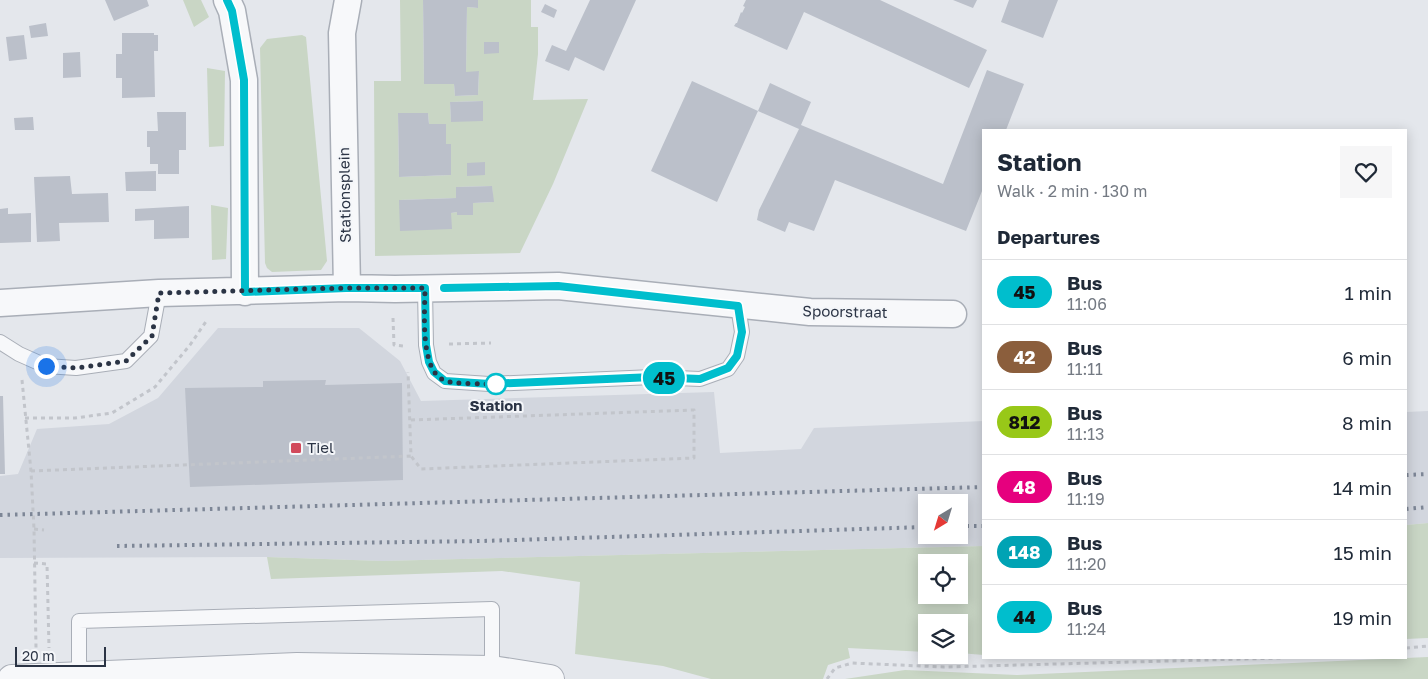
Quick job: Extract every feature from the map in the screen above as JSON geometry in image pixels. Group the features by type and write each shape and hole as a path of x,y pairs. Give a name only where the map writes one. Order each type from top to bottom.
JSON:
{"street":[{"path":"227,0 232,11 244,80 245,292"},
{"name":"Stationsplein","path":"346,288 342,33 348,0"},
{"name":"Spoorstraat","path":"346,288 558,286 810,312 952,314"},
{"path":"0,303 159,293 346,288"},
{"path":"12,679 44,666 78,675 297,667 478,673 550,679"}],"lane":[{"path":"425,288 426,345 429,362 434,372 445,381 489,384 653,377 700,379 728,368 737,356 742,332 738,306"},
{"path":"0,342 19,354 46,366 76,368 126,361 152,336 159,293"},
{"path":"78,675 79,621 492,608 478,673"}],"path":[{"path":"25,418 75,418 112,413 155,387 207,321"},
{"path":"19,354 31,471 34,563 44,666"},
{"path":"407,364 411,420 411,456 421,469 694,458 694,410 411,420"},
{"path":"31,471 411,456"},
{"path":"34,529 44,530"},
{"path":"34,563 47,564 44,666"},
{"path":"1407,648 1428,646"},
{"path":"827,679 835,668 852,663 954,666 1240,659"}],"shaded area":[{"path":"218,328 359,328 400,361 421,401 714,392 720,453 801,449 814,428 982,421 982,546 382,561 267,557 0,558 0,476 18,474 37,429 109,424 158,398"},
{"path":"1428,411 1428,523 1407,525 1407,412"}],"green space":[{"path":"183,0 201,0 209,17 194,27"},
{"path":"400,0 423,0 424,84 454,84 455,96 478,95 479,72 466,72 467,7 478,8 478,0 531,0 531,27 538,27 538,54 533,100 588,99 553,184 520,253 375,256 374,81 401,81","holes":["483,101 483,121 451,121 450,102","398,113 428,113 429,124 446,144 451,144 451,175 399,177","492,186 493,202 473,203 473,215 457,215 457,212 451,213 399,200 456,198 456,187"]},
{"path":"302,35 306,37 327,261 321,270 272,272 265,263 260,48 267,39"},
{"path":"207,68 225,71 224,146 209,147"},
{"path":"211,205 228,208 226,259 212,260"},
{"path":"1428,523 1428,638 1407,639 1407,525"},
{"path":"982,546 982,655 968,654 968,614 918,614 918,652 848,648 850,658 828,665 823,679 711,679 663,666 575,654 580,582 502,571 271,579 267,557 382,561"},
{"path":"1428,657 1428,679 845,679 905,670 1017,675"}],"building":[{"path":"105,0 147,0 149,6 114,21"},
{"path":"423,0 478,0 478,8 467,7 466,72 479,71 478,95 455,96 454,84 424,84"},
{"path":"590,0 636,0 604,71 575,57 569,71 545,61 552,45 566,51"},
{"path":"746,0 880,0 987,50 969,88 804,12 787,50 734,26 745,7 743,6"},
{"path":"953,0 977,0 973,8"},
{"path":"1009,0 1058,0 1043,38 1001,22"},
{"path":"545,4 557,10 554,18 541,12"},
{"path":"46,23 48,36 31,38 29,26"},
{"path":"122,33 154,33 154,35 158,35 158,51 154,51 155,97 122,98 122,78 116,78 116,54 122,54"},
{"path":"24,35 27,59 9,61 6,37"},
{"path":"484,42 499,42 499,53 484,54"},
{"path":"80,52 81,77 63,78 63,53"},
{"path":"987,70 1024,84 1006,129 982,129 982,191 966,231 835,180 814,231 789,222 785,232 757,220 759,210 799,129 758,111 770,83 811,102 801,125 943,184"},
{"path":"692,81 758,111 717,202 651,171"},
{"path":"483,101 483,121 451,122 450,102"},
{"path":"157,112 186,112 186,150 179,150 179,174 158,174 158,164 150,164 150,147 147,147 147,131 158,131"},
{"path":"398,113 428,113 429,124 446,124 446,144 451,144 451,175 399,177"},
{"path":"33,117 34,130 15,130 14,118"},
{"path":"485,162 485,175 467,176 467,163"},
{"path":"156,171 156,191 126,191 125,172"},
{"path":"70,176 72,194 108,193 109,222 59,223 60,241 37,242 34,177"},
{"path":"492,186 494,202 473,203 473,215 457,215 457,212 451,213 452,229 400,231 399,200 456,198 456,187"},
{"path":"189,206 189,238 154,239 154,220 135,221 135,209"},
{"path":"8,208 8,214 31,213 31,242 0,243 0,209"},
{"path":"326,380 325,385 402,383 403,480 190,487 185,388 263,387 263,381"},
{"path":"0,396 3,396 5,474 0,474"}],"railway":[{"path":"1407,475 1428,474"},
{"path":"0,515 982,487"},
{"path":"1407,509 1428,507"},
{"path":"968,526 982,526"},
{"path":"117,546 482,541 918,527"}],"bus line":[{"name":"45","path":"227,0 232,11 244,80 245,292 346,288 425,288 426,345 429,362 434,372 445,381 489,384 653,377 700,379 728,368 737,356 742,332 738,306 558,286 444,288"}],"place":[{"name":"Station","path":"496,384"},
{"name":"Tiel","path":"296,448"}],"route":[{"path":"46,366 76,368 126,361 152,336 159,293 425,288 426,345 429,362 434,372 445,381 496,384"}]}
